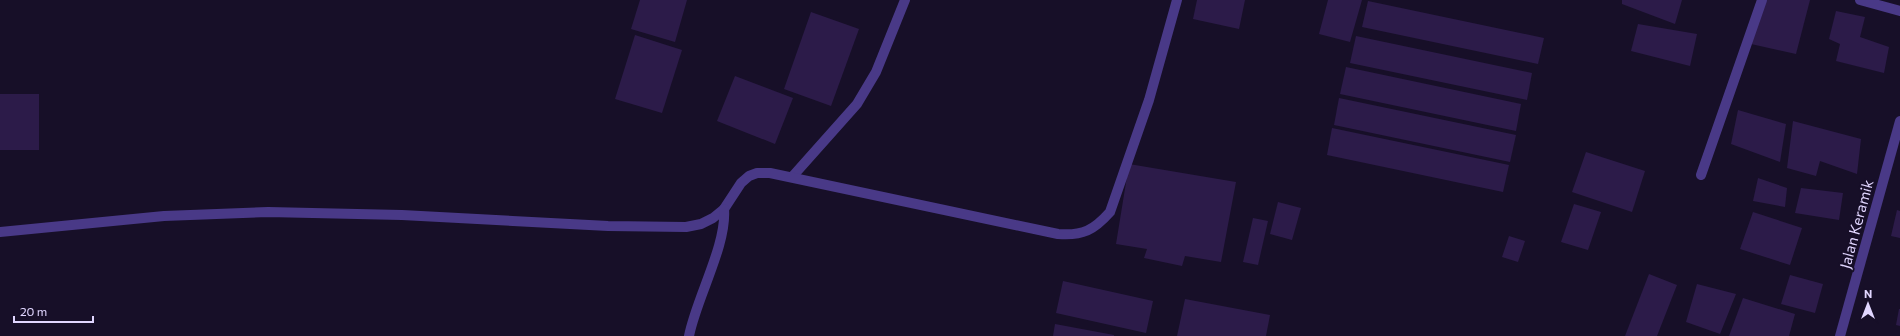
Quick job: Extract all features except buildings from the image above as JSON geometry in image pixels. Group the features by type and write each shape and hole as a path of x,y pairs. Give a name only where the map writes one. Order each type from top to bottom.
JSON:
{"street":[{"path":"792,177 857,104 876,72 904,0"},
{"path":"0,232 164,216 268,212 402,215 615,226 686,227 701,224 713,218 724,209 741,183 749,176 757,173 770,173 1058,234 1072,235 1086,232 1100,223 1110,212 1118,193 1149,100 1177,0"},
{"path":"1701,175 1762,0"},
{"path":"1860,0 1900,11"},
{"name":"Jalan Keramik","path":"1840,336 1900,120"},
{"path":"689,336 719,242 724,222 724,209"}]}
